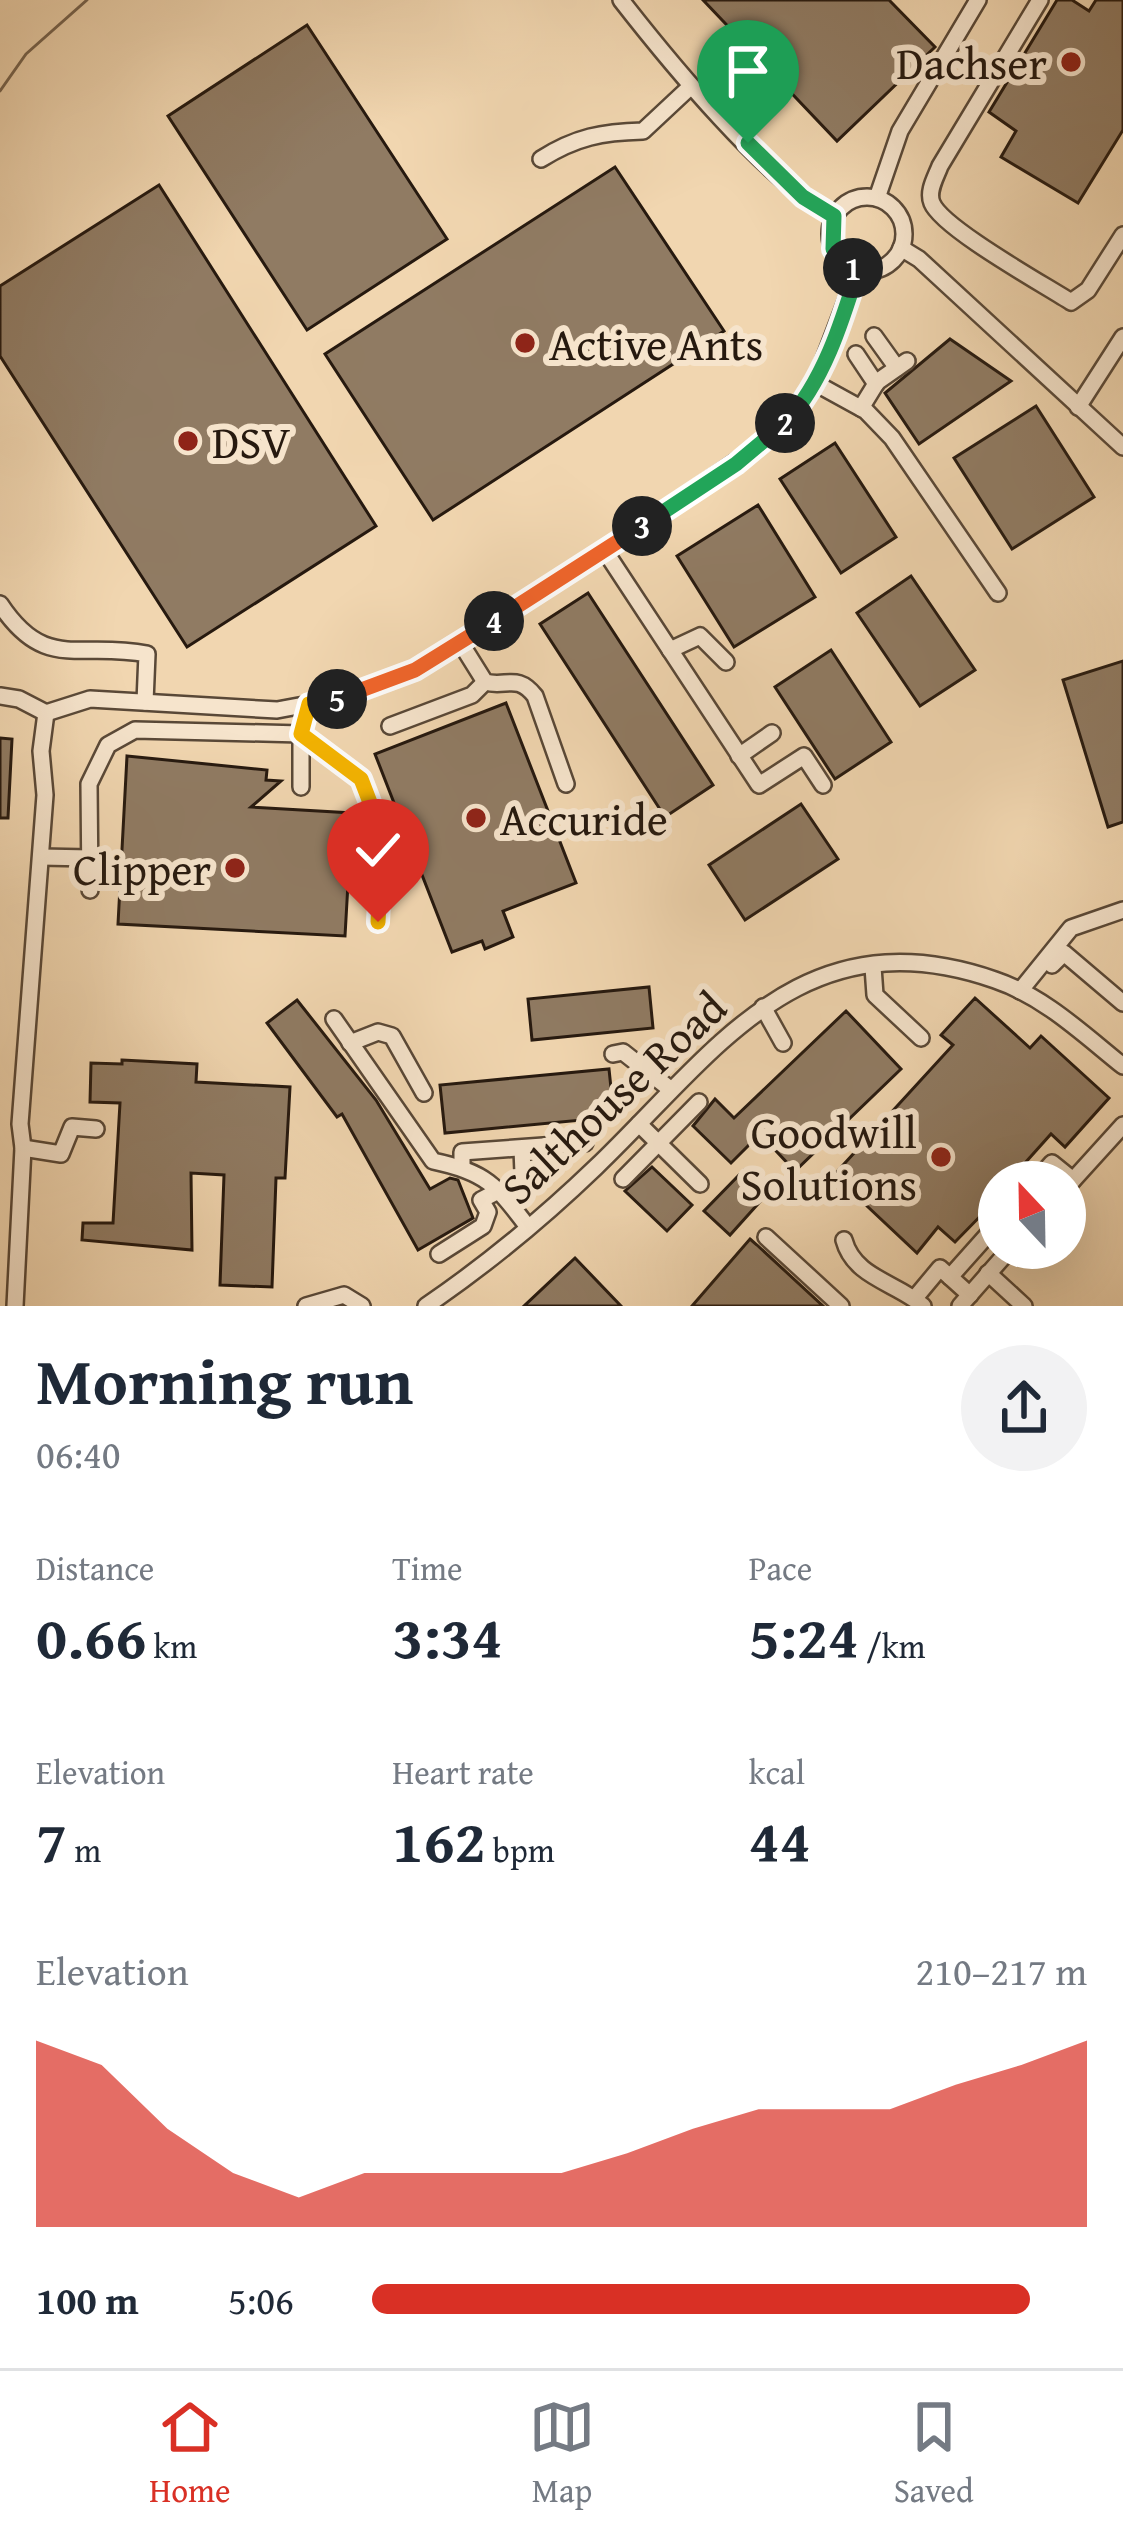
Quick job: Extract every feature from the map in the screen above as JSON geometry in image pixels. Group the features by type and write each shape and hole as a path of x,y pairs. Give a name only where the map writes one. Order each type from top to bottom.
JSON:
{"street":[{"path":"621,0 748,143 803,197 834,216"},
{"path":"878,198 900,131 978,0"},
{"path":"1040,0 940,166 930,194 932,206 965,234 1071,302 1116,264 1122,242"},
{"path":"541,159 572,140 606,131 643,130 688,88"},
{"path":"878,198 900,216 901,248 888,264 858,270 833,249 834,216 851,200 878,198"},
{"path":"901,248 1120,438"},
{"path":"0,696 46,712 90,699 278,710 347,697 415,670 605,551 769,440 815,383 858,270"},
{"path":"861,408 875,384 902,365 874,337"},
{"path":"1078,406 1123,337"},
{"path":"856,354 875,384"},
{"path":"815,383 861,408 892,438 998,593"},
{"path":"605,551 759,785 804,756 823,785"},
{"path":"0,604 16,628 42,647 147,654 145,702"},
{"path":"670,650 700,636 726,662"},
{"path":"460,642 485,682"},
{"path":"391,726 472,695 485,682 525,683 540,707 566,784"},
{"path":"301,787 301,734 309,704"},
{"path":"15,1306 23,1148 20,1124 41,857 46,712"},
{"path":"90,890 88,784 108,746 135,730 301,734 361,779 375,810 382,846 378,922"},
{"path":"740,756 772,734"},
{"path":"41,857 90,858"},
{"path":"1024,993 1071,928 1123,910"},
{"path":"1024,993 1064,953 1116,986 1123,1003"},
{"name":"Salthouse Road","path":"426,1306 528,1227 639,1124 705,1052 763,1007 813,981 873,967 938,966 997,980 1070,1022 1123,1066"},
{"path":"873,967 875,995 921,1038"},
{"path":"763,1007 783,1043"},
{"path":"334,1019 433,1161 480,1173 500,1190 528,1227"},
{"path":"350,1043 379,1032 392,1036 424,1093"},
{"path":"613,1054 623,1052 670,1089"},
{"path":"623,1179 699,1102"},
{"path":"639,1124 700,1184"},
{"path":"1086,1166 1123,1125"},
{"path":"23,1148 61,1154 72,1127 96,1129"},
{"path":"462,1167 462,1152 585,1142"},
{"path":"522,1148 523,1173"},
{"path":"439,1254 483,1226 488,1212 481,1200 500,1190"},
{"path":"766,1237 841,1306"},
{"path":"844,1240 847,1251 880,1283 919,1302 940,1268 965,1300 992,1269"},
{"path":"950,1277 978,1246"},
{"path":"988,1273 1024,1306"},
{"path":"305,1306 344,1295 362,1306"}],"building":[{"path":"703,0 889,0 935,47 837,141"},
{"name":"Dachser","path":"1057,0 1072,0 1089,11 1096,0 1123,0 1123,130 1078,203 1001,157 1016,131 989,112"},
{"path":"307,25 447,239 307,330 168,116"},
{"name":"Active Ants","path":"615,167 724,331 433,520 325,354"},
{"name":"DSV","path":"159,185 376,526 187,647 0,356 0,286"},
{"path":"950,339 1011,381 919,444 885,393"},
{"path":"1036,406 1094,497 1012,549 954,458"},
{"path":"835,443 896,537 841,573 780,479"},
{"path":"758,505 815,597 734,647 677,556"},
{"path":"911,576 975,670 920,706 857,613"},
{"path":"588,593 713,785 665,817 540,624"},
{"path":"831,650 891,742 835,779 775,687"},
{"path":"1123,661 1123,822 1108,827 1063,680"},
{"name":"Accuride","path":"506,703 576,883 503,911 513,937 485,949 482,941 452,952 375,754"},
{"path":"0,738 12,739 8,818 0,818"},
{"name":"Clipper","path":"127,756 267,770 266,780 281,781 251,807 352,813 345,936 118,924"},
{"path":"801,804 838,859 745,920 709,865"},
{"path":"649,987 653,1028 532,1040 528,999"},
{"name":"Goodwill Solutions","path":"975,998 1030,1048 1041,1036 1109,1098 1065,1147 1051,1134 1027,1161 978,1161 978,1218 955,1242 938,1227 917,1253 834,1175 953,1045 941,1035"},
{"path":"297,1000 376,1100 430,1189 450,1178 458,1180 473,1218 418,1250 342,1114 337,1117 267,1023"},
{"path":"846,1011 901,1069 795,1171 760,1134 731,1163 693,1126 715,1099 734,1118"},
{"path":"122,1060 197,1064 196,1082 290,1087 285,1178 276,1178 272,1287 220,1285 224,1175 191,1173 192,1250 82,1240 83,1223 113,1223 120,1103 90,1102 91,1063 122,1064"},
{"path":"609,1069 614,1117 445,1133 440,1085"},
{"path":"652,1167 692,1205 667,1231 625,1191"},
{"path":"744,1170 767,1194 730,1235 704,1211"},
{"path":"750,1239 757,1245 823,1306 692,1306"},
{"path":"575,1258 621,1306 524,1306"}],"waterway":[{"path":"0,91 26,54 87,0"}],"place":[{"name":"Dachser","path":"1071,62"},
{"name":"Active Ants","path":"525,343"},
{"name":"DSV","path":"188,441"},
{"name":"Accuride","path":"476,818"},
{"name":"Clipper","path":"235,868"},
{"name":"Goodwill Solutions","path":"941,1157"}],"route":[{"path":"378,922 382,846 375,810 361,779 301,734 309,704 347,697 415,670 605,551 769,440 815,383 858,270 833,249 830,226 834,216 803,197 748,143"}]}
